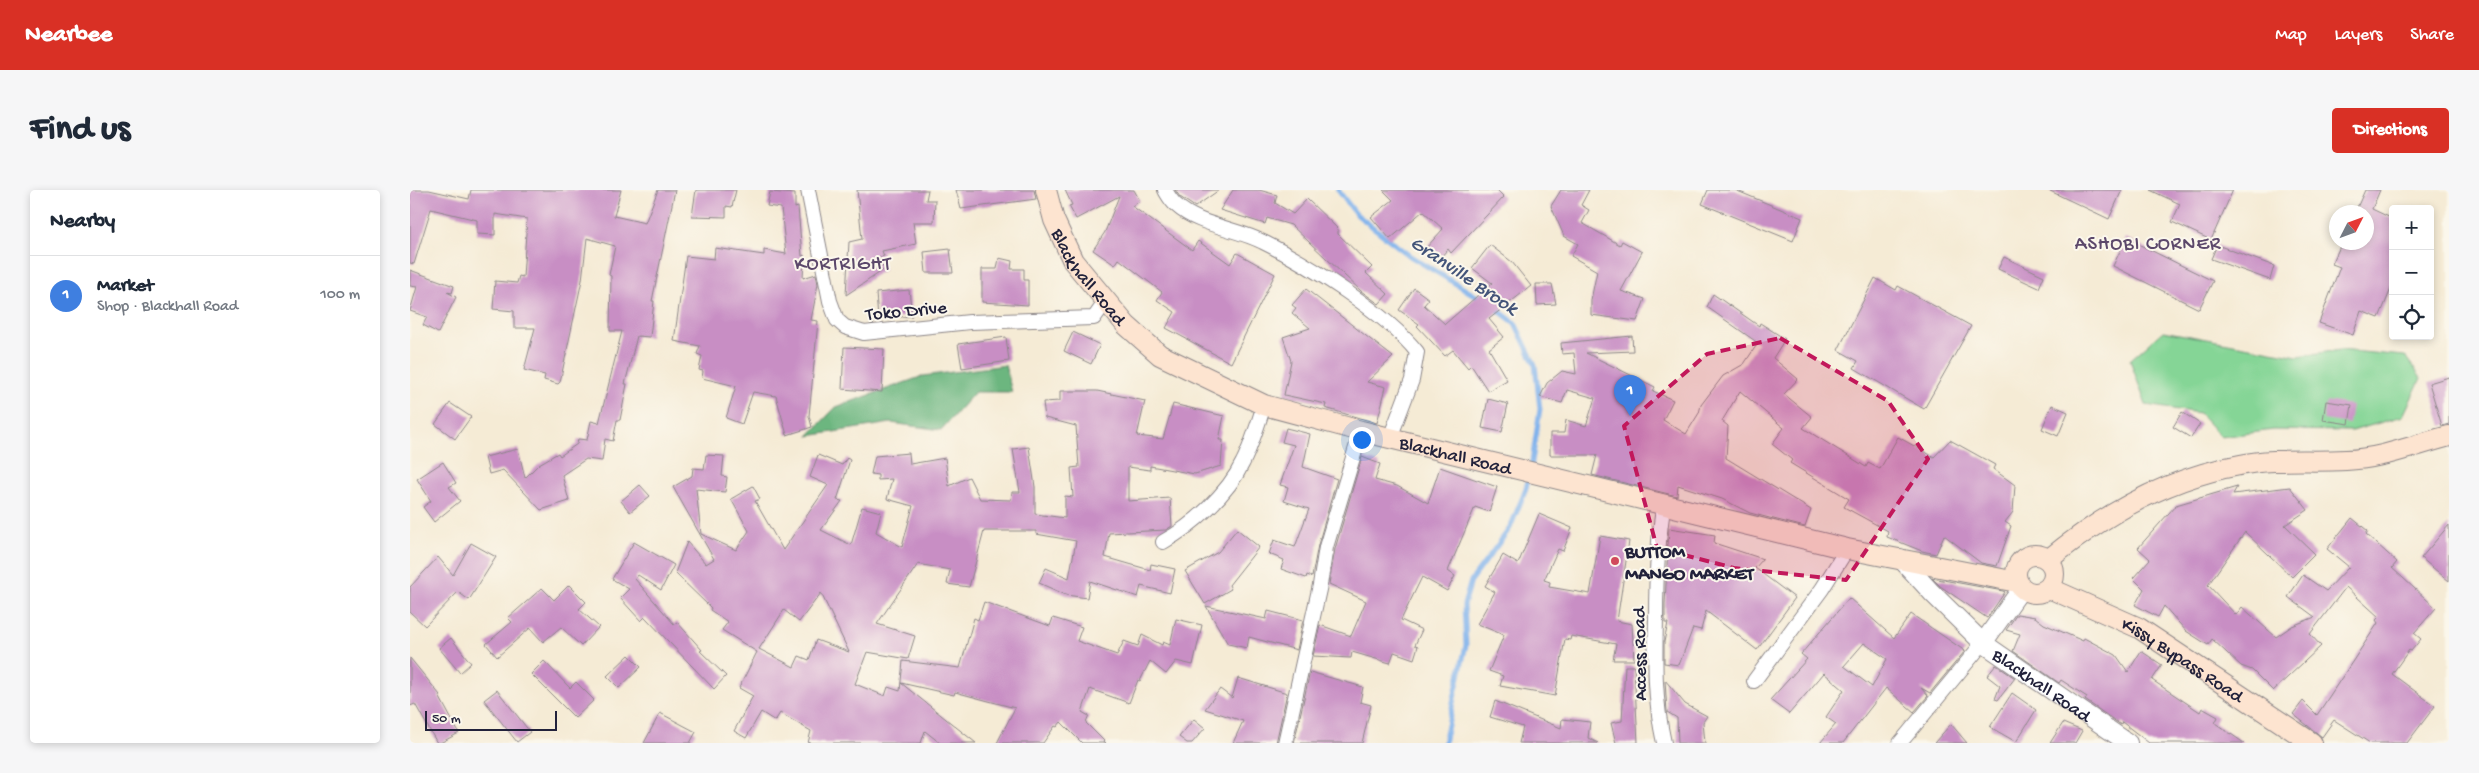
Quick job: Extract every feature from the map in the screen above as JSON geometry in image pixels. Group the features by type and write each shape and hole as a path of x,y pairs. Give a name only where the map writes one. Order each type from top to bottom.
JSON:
{"main road":[{"name":"Blackhall Road","path":"1046,190 1054,220 1073,260 1126,325 1160,355 1264,405 1361,432 1846,549 1900,558 2019,585"},
{"path":"2048,560 2117,510 2182,478 2241,464 2288,460 2347,460 2376,456 2449,436"},
{"path":"2036,555 2048,560 2055,574 2049,588 2035,594 2019,585 2015,574 2022,560 2036,555"},
{"name":"Kissy Bypass Road","path":"2049,588 2139,628 2312,743"}],"street":[{"name":"Toko Drive","path":"808,190 830,301 837,320 845,327 864,333 970,322 1094,318 1106,301"},
{"path":"1165,190 1175,205 1192,216 1262,241 1292,257 1357,299 1408,341 1417,352 1416,366 1390,438"},
{"path":"1162,542 1201,516 1243,464 1264,405"},
{"path":"1285,743 1320,585 1326,547 1361,432"},
{"name":"Access Road","path":"1664,504 1656,566 1654,669 1664,743"},
{"path":"1754,681 1822,589 1846,549"},
{"name":"Blackhall Road","path":"1900,558 1932,593 1983,643 2128,743"},
{"path":"1983,643 2019,585"},
{"name":"Blackhall Road","path":"1900,743 1983,643"}],"highlighted area":[{"path":"1780,338 1888,401 1928,459 1846,580 1734,568 1657,548 1624,426 1707,354"}],"green space":[{"path":"2163,331 2298,356 2340,350 2405,356 2421,378 2403,416 2352,431 2273,430 2221,437 2199,413 2146,405 2130,360"},
{"path":"1005,365 1012,392 975,392 941,430 891,423 808,436 836,407 923,376"}],"building":[{"path":"410,190 429,190 469,199 471,190 621,190 614,216 645,223 658,190 675,190 652,301 654,301 650,337 637,336 625,384 627,384 620,420 617,420 613,441 605,439 602,461 586,459 562,475 569,501 541,510 503,470 489,474 485,457 518,449 525,478 539,464 558,453 560,456 577,444 578,439 587,440 591,421 599,423 622,331 610,331 611,276 609,275 615,246 587,238 582,280 558,384 544,380 545,375 524,370 535,328 514,328 514,311 493,309 495,281 517,283 519,276 523,277 527,219 495,214 495,235 477,234 477,220 431,209 414,264 410,263"},
{"path":"696,190 736,190 732,207 726,206 726,217 692,216"},
{"path":"857,190 928,190 926,200 935,200 934,222 913,222 916,244 882,251 884,256 877,258 885,269 846,295 849,242 862,239"},
{"path":"956,190 1034,190 1036,199 961,209"},
{"path":"1065,190 1134,190 1140,201 1132,206 1192,250 1198,241 1230,264 1237,253 1275,274 1231,363 1166,328 1175,312 1157,300 1162,292 1119,259 1115,265 1093,250 1105,232 1119,196 1076,219 1069,206 1072,205"},
{"path":"1175,190 1219,190 1195,207 1180,197"},
{"path":"1233,190 1259,190 1277,195 1275,203 1293,214 1307,199 1338,229 1338,234 1372,267 1366,273 1388,294 1379,304 1361,291 1291,225 1267,218 1265,224 1220,210"},
{"path":"1383,190 1497,190 1504,197 1451,253 1448,249 1438,260 1425,249 1443,229 1423,211 1390,239 1371,217 1393,200"},
{"path":"1561,190 1589,190 1581,205 1589,210 1582,223 1620,245 1622,241 1642,252 1621,291 1645,299 1637,321 1591,315 1591,300 1597,271 1571,256 1578,244 1564,236 1551,206"},
{"path":"1708,190 1735,190 1802,218 1793,241 1702,204"},
{"path":"2048,190 2122,190 2109,219"},
{"path":"2150,190 2233,190 2211,240 2172,222 2180,204"},
{"path":"2365,190 2380,190 2374,205 2358,205"},
{"path":"770,192 795,194 795,208 798,207 802,256 804,255 803,278 816,274 818,284 811,320 818,321 809,416 812,427 787,435 776,396 753,392 742,424 726,418 736,386 702,378 703,371 699,370 702,356 697,354 700,346 674,341 686,256 714,259 715,248 764,255 764,250 786,254 781,208 767,206"},
{"path":"2374,210 2389,217 2389,294 2379,318 2361,311 2353,335 2319,323 2340,267 2332,264 2338,250 2374,250"},
{"path":"2126,238 2213,281 2199,309 2113,266"},
{"path":"1490,245 1512,262 1531,286 1489,319 1504,337 1489,349 1507,380 1488,391 1471,365 1468,368 1453,350 1445,356 1417,326 1419,324 1399,310 1414,288 1429,299 1424,305 1445,324 1492,283 1472,268"},
{"path":"2217,245 2274,266 2270,280 2211,259"},
{"path":"950,249 953,273 926,273 924,252"},
{"path":"2004,257 2044,276 2039,288 1998,269"},
{"path":"999,258 1012,261 1011,269 1024,269 1024,280 1028,280 1028,305 982,302 982,269 997,269"},
{"path":"410,270 454,286 452,293 447,292 456,297 438,333 423,325 427,317 410,311 417,287 410,286"},
{"path":"1875,278 1896,290 1898,286 1971,326 1924,409 1854,368 1858,361 1838,350"},
{"path":"1536,284 1552,284 1556,304 1537,305"},
{"path":"1306,289 1393,357 1367,382 1386,387 1377,423 1325,408 1326,404 1284,395 1291,361 1283,337 1310,328 1292,313 1296,308 1292,305"},
{"path":"909,290 912,316 878,319 876,293"},
{"path":"1713,294 1759,326 1760,323 1785,339 1773,358 1798,379 1784,394 1812,417 1803,428 1866,467 1868,463 1880,469 1898,437 1934,457 1950,440 1995,465 1993,469 2015,485 2013,512 2005,522 2011,526 1997,566 1981,563 1944,535 1936,554 1922,551 1887,537 1888,531 1844,507 1849,499 1790,463 1792,460 1772,444 1784,428 1740,391 1722,421 1728,426 1726,458 1811,510 1805,527 1750,513 1722,499 1678,485 1677,496 1592,475 1597,455 1550,455 1550,433 1564,433 1566,420 1586,426 1595,398 1567,390 1562,403 1540,397 1547,383 1562,371 1576,374 1574,353 1562,354 1561,343 1632,336 1633,351 1586,353 1655,387 1653,391 1673,400 1663,420 1686,434 1699,413 1701,405 1723,376 1744,364 1758,343 1707,307"},
{"path":"1073,332 1100,345 1091,364 1064,351"},
{"path":"1006,337 1009,361 962,368 958,344"},
{"path":"844,347 884,349 882,392 842,389"},
{"path":"2449,377 2449,424 2442,426 2429,383"},
{"path":"1060,391 1097,391 1145,401 1137,436 1163,439 1173,404 1224,416 1219,440 1223,440 1221,466 1195,474 1150,466 1150,470 1128,467 1128,501 1170,498 1172,526 1166,530 1109,533 1105,557 1150,570 1151,564 1175,569 1170,593 1141,586 1138,597 1090,581 1087,598 1066,595 1039,583 1046,568 1069,578 1076,541 1036,534 1036,531 984,531 969,587 947,584 950,570 918,564 877,624 915,636 908,659 867,652 855,684 885,696 888,687 900,691 903,661 960,668 974,618 978,620 984,602 1050,626 1053,618 1082,627 1077,641 1117,655 1124,641 1138,646 1142,635 1162,645 1163,642 1170,645 1176,619 1202,625 1193,665 1176,661 1166,674 1150,661 1140,681 1138,680 1129,703 1090,689 1082,712 1089,716 1086,723 1106,743 1082,743 1061,722 1057,727 1055,726 1043,743 997,743 1015,708 955,692 954,695 901,683 976,743 940,743 925,731 921,743 808,743 811,731 780,713 775,721 761,712 746,738 734,731 753,696 739,688 757,652 722,630 728,622 710,610 711,608 675,573 687,542 706,564 714,559 673,487 692,476 693,468 704,469 706,455 724,456 722,476 727,477 725,492 696,489 701,534 736,550 749,531 731,499 753,486 760,499 755,501 783,550 828,485 810,477 818,455 842,465 847,458 850,460 837,500 842,501 821,530 851,545 862,507 881,512 876,532 902,547 913,506 887,499 892,479 878,480 878,475 871,474 875,456 909,453 910,464 945,458 949,486 969,477 980,499 1011,500 1012,492 1020,492 1013,449 1029,447 1035,487 1035,514 1065,518 1065,496 1073,497 1071,468 1079,467 1076,426 1045,418 1043,402 1060,401","holes":["821,593 849,652 816,640 809,660 799,656 794,667 759,649 784,610 799,622"]},
{"path":"1488,399 1508,404 1502,432 1482,428"},
{"path":"2326,401 2352,405 2349,424 2323,420"},
{"path":"450,403 471,417 455,439 435,424"},
{"path":"2052,405 2068,412 2058,436 2042,429"},
{"path":"2182,412 2200,424 2191,438 2173,427"},
{"path":"1286,428 1310,434 1303,467 1337,479 1318,545 1312,577 1307,575 1306,578 1281,569 1284,560 1269,554 1274,540 1295,547 1309,509 1284,501 1288,487 1280,485 1294,445 1282,442"},
{"path":"1362,457 1380,464 1375,480 1397,486 1428,503 1440,467 1497,487 1489,512 1475,507 1448,571 1455,576 1447,591 1422,577 1401,620 1422,630 1415,645 1418,646 1414,659 1394,652 1390,663 1352,652 1351,658 1313,656 1320,625 1351,636 1366,601 1329,584 1335,549"},
{"path":"443,462 456,483 449,487 460,501 434,522 423,507 431,501 417,479"},
{"path":"640,485 650,496 630,512 621,501"},
{"path":"2237,487 2233,494 2290,487 2308,510 2285,525 2315,554 2292,577 2245,532 2208,585 2236,615 2242,607 2276,637 2292,626 2315,617 2288,597 2303,575 2326,591 2349,567 2327,549 2352,518 2368,531 2366,534 2397,562 2392,568 2436,608 2414,633 2421,639 2411,651 2409,650 2392,674 2435,706 2407,743 2370,743 2334,720 2322,737 2293,714 2303,701 2317,715 2378,623 2376,620 2379,617 2346,587 2310,634 2321,646 2273,691 2252,670 2241,666 2212,639 2208,645 2186,631 2164,606 2158,617 2135,605 2144,589 2133,578 2150,559 2138,548 2176,505"},
{"path":"1539,514 1572,528 1563,551 1558,549 1544,580 1550,582 1549,587 1590,594 1600,536 1629,541 1617,621 1632,624 1634,660 1613,660 1616,644 1571,636 1570,640 1565,639 1555,696 1500,686 1503,676 1489,671 1504,635 1477,624 1495,592 1485,586 1503,555 1518,564"},
{"path":"2449,525 2449,581 2421,558"},
{"path":"1669,528 1715,535 1714,543 1763,559 1755,568 1795,598 1757,650 1706,611 1701,630 1693,628 1679,665 1664,663 1664,642 1668,623 1665,623 1665,604"},
{"path":"1237,529 1259,547 1229,585 1231,589 1205,604 1185,571 1218,552"},
{"path":"634,542 674,565 661,590 638,575 635,579 674,624 677,622 702,650 700,651 726,676 714,689 645,617 641,621 620,598 629,589 612,579"},
{"path":"471,543 496,557 469,600 458,592 425,626 410,612 410,587 438,557 453,575"},
{"path":"1932,578 2005,592 1987,618 1940,586"},
{"path":"569,585 586,602 579,609 599,627 581,646 561,627 543,642 530,628 497,657 486,644 512,622 508,618 542,588 554,600"},
{"path":"1849,598 1894,638 1911,614 1965,651 1930,693 1921,688 1928,696 1914,712 1886,688 1843,743 1820,743 1836,724 1826,717 1844,690 1824,673 1789,714 1770,700 1807,659 1801,654","holes":["1864,643 1887,659 1872,687 1844,666"]},
{"path":"1206,606 1266,619 1268,611 1303,620 1297,650 1249,637 1247,648 1228,644"},
{"path":"2017,614 2035,617 2044,624 2083,641 2084,638 2116,655 2128,672 2141,651 2162,665 2152,680 2200,712 2202,708 2218,717 2215,723 2244,743 2149,743 2122,722 2121,725 2085,700 2087,697 2061,680 2059,683 2013,651 2020,634 2006,630"},
{"path":"451,638 471,663 460,673 439,648"},
{"path":"629,655 641,667 619,688 607,676"},
{"path":"410,658 440,695 459,733 440,743 437,743 415,704 410,706"},
{"path":"544,661 570,688 576,682 594,700 575,718 531,674"},
{"path":"1996,665 2015,678 1998,700 1995,699 2000,686 1987,676"},
{"path":"1625,666 1634,666 1638,743 1616,743 1611,723 1622,721"},
{"path":"1310,672 1363,687 1360,702 1371,705 1362,743 1294,743"},
{"path":"1238,678 1287,693 1276,743 1233,743 1243,721 1205,709 1220,689 1232,698"},
{"path":"1665,680 1685,704 1707,716 1703,722 1705,743 1678,743 1677,718 1667,712"},
{"path":"497,690 530,732 517,742 484,700"},
{"path":"2012,693 2036,710 2016,742 1990,727"},
{"path":"1495,701 1561,728 1562,719 1590,722 1588,738 1598,743 1519,743 1523,727 1490,717"},
{"path":"660,713 696,732 690,743 644,743"},
{"path":"1194,719 1205,728 1192,743 1187,743 1179,737"},
{"path":"2063,723 2082,731 2075,743 2050,743"},
{"path":"1951,724 1967,743 1934,743"}],"waterway":[{"name":"Granville Brook","path":"1338,190 1356,214 1410,256 1481,299"},
{"name":"Granville Brook","path":"1494,307 1515,323 1535,365 1540,409 1531,468"},
{"name":"Granville Brook","path":"1444,743 1466,645 1464,605 1471,581 1510,528 1526,489 1529,476"}],"place":[{"name":"Market","path":"1630,416"},
{"name":"BUTTOM MANGO MARKET","path":"1615,561"}],"district":[{"name":"ASHOBI CORNER","path":"2148,242"},
{"name":"KORTRIGHT","path":"843,262"}]}
